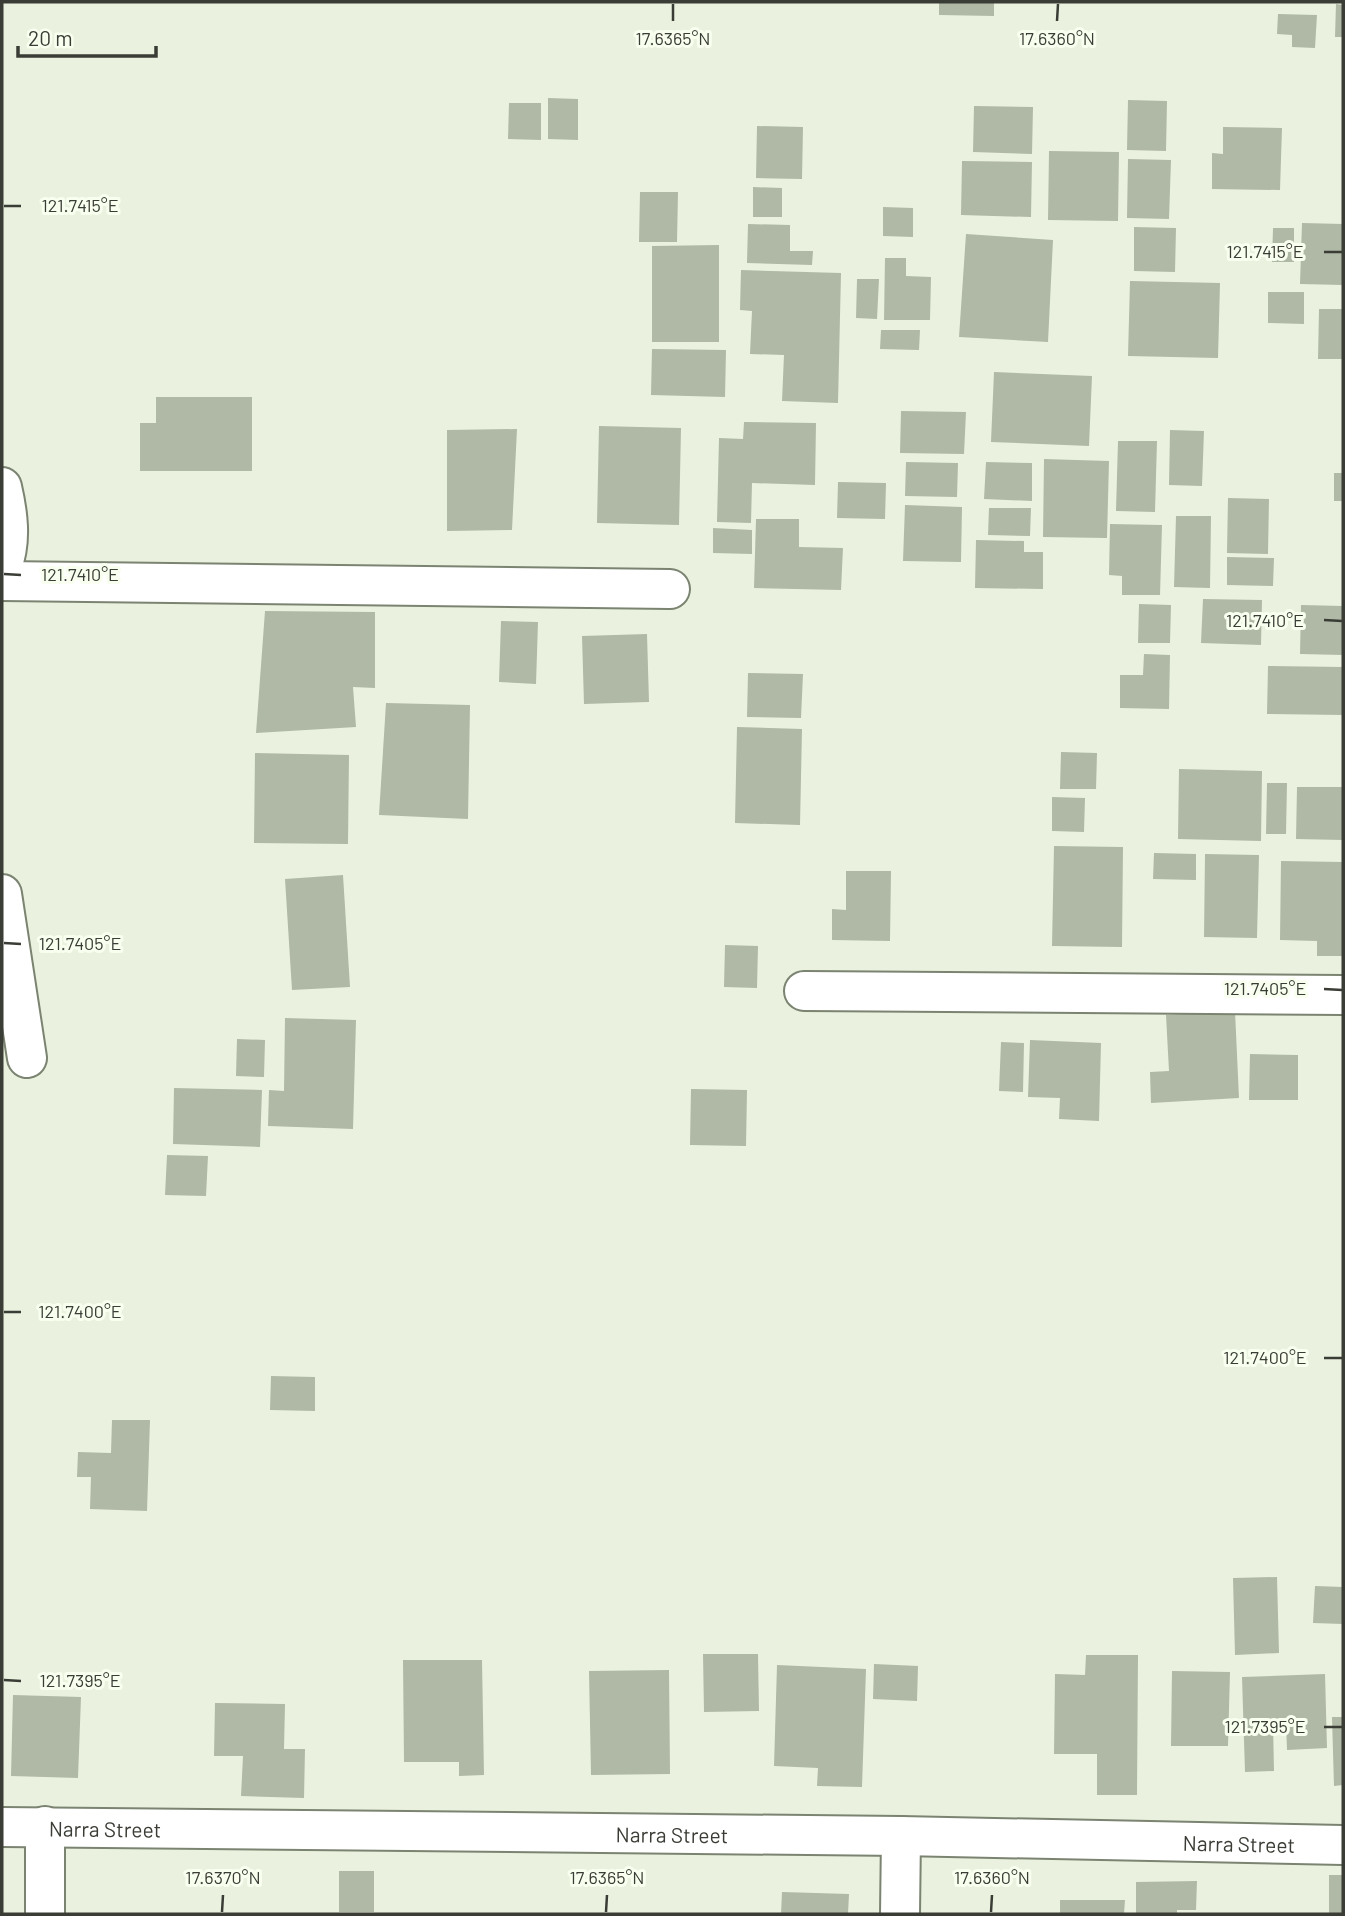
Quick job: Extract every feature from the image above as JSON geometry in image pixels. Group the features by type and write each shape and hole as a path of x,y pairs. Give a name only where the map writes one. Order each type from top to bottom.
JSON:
{"street":[{"path":"2,487 8,527 6,555 2,567"},
{"path":"2,582 670,589"},
{"path":"2,894 27,1058"},
{"path":"804,991 1343,995"},
{"path":"45,1826 46,1914"},
{"name":"Narra Street","path":"2,1827 901,1836 1343,1845"},
{"path":"900,1914 901,1836"}],"building":[{"path":"939,2 994,2 994,16 939,15"},
{"path":"1336,4 1343,5 1343,37 1335,37"},
{"path":"1278,14 1317,15 1315,48 1292,47 1292,35 1277,34"},
{"path":"548,98 578,99 578,140 548,139"},
{"path":"1128,100 1167,101 1166,151 1127,150"},
{"path":"509,103 541,103 541,140 508,139"},
{"path":"974,106 1033,107 1032,154 973,152"},
{"path":"757,126 803,127 802,179 756,178"},
{"path":"1223,127 1282,128 1280,190 1212,189 1212,153 1223,154"},
{"path":"1049,151 1119,152 1118,221 1048,220"},
{"path":"1128,159 1171,160 1169,219 1127,218"},
{"path":"962,161 1032,162 1031,217 961,215"},
{"path":"753,187 782,188 782,217 753,217"},
{"path":"640,192 678,192 677,242 639,242"},
{"path":"883,207 913,208 913,237 883,236"},
{"path":"1302,223 1343,224 1343,285 1300,284"},
{"path":"748,224 790,225 790,251 813,251 812,265 747,263"},
{"path":"1134,227 1176,228 1175,272 1134,271"},
{"path":"1273,228 1294,228 1294,262 1272,262"},
{"path":"966,234 1053,240 1048,342 959,337"},
{"path":"719,245 719,342 652,342 652,246"},
{"path":"885,258 906,258 906,276 931,277 930,320 884,320"},
{"path":"741,270 841,273 838,403 782,401 784,355 750,354 752,311 740,310"},
{"path":"857,279 879,279 877,319 856,318"},
{"path":"1130,281 1220,283 1218,358 1128,356"},
{"path":"1268,292 1304,292 1304,324 1268,323"},
{"path":"1319,309 1343,309 1343,359 1318,359"},
{"path":"881,330 920,330 919,350 880,349"},
{"path":"652,349 726,350 725,397 651,395"},
{"path":"994,372 1092,376 1089,446 991,442"},
{"path":"156,397 252,397 252,471 140,471 140,423 156,423"},
{"path":"901,411 966,412 964,454 900,453"},
{"path":"744,422 816,423 815,485 752,483 751,523 717,522 719,438 743,439"},
{"path":"599,426 681,428 679,525 597,523"},
{"path":"517,429 512,530 447,531 447,430"},
{"path":"1170,430 1204,431 1202,486 1169,485"},
{"path":"1118,441 1157,441 1155,512 1116,511"},
{"path":"1044,459 1109,461 1107,538 1043,537"},
{"path":"906,462 958,463 957,497 905,496"},
{"path":"986,462 1032,463 1032,501 984,499"},
{"path":"1334,473 1343,473 1343,501 1334,501"},
{"path":"838,482 886,483 885,519 837,518"},
{"path":"1228,498 1269,499 1268,554 1227,553"},
{"path":"905,505 962,507 961,562 903,561"},
{"path":"989,508 1031,508 1030,536 988,535"},
{"path":"1176,516 1211,516 1210,588 1174,587"},
{"path":"756,519 799,519 799,547 843,548 841,590 754,588"},
{"path":"1110,524 1162,525 1160,595 1122,595 1122,576 1109,575"},
{"path":"713,528 752,530 752,554 713,553"},
{"path":"976,540 1024,541 1024,552 1043,552 1043,589 975,588"},
{"path":"1227,557 1274,558 1273,586 1227,585"},
{"path":"1203,599 1262,600 1261,645 1201,643"},
{"path":"1139,604 1171,605 1170,643 1138,643"},
{"path":"1301,605 1343,606 1343,655 1300,654"},
{"path":"265,611 375,612 375,688 353,687 356,727 256,733"},
{"path":"501,621 538,622 536,684 499,682"},
{"path":"647,634 649,702 584,704 582,636"},
{"path":"1144,654 1170,655 1169,709 1120,708 1120,675 1143,675"},
{"path":"1268,666 1343,667 1343,715 1267,714"},
{"path":"748,673 803,674 801,718 747,717"},
{"path":"386,703 470,705 468,819 379,815"},
{"path":"737,727 802,729 800,825 735,823"},
{"path":"1061,752 1097,753 1096,789 1060,789"},
{"path":"255,753 349,755 348,844 254,843"},
{"path":"1179,769 1262,771 1261,841 1178,839"},
{"path":"1267,783 1287,783 1286,834 1266,834"},
{"path":"1297,787 1343,787 1343,840 1296,839"},
{"path":"1052,797 1085,798 1084,832 1052,831"},
{"path":"1054,846 1123,847 1122,947 1052,946"},
{"path":"1154,853 1196,854 1196,880 1153,879"},
{"path":"1205,854 1259,855 1257,938 1204,937"},
{"path":"1281,861 1343,862 1343,956 1317,956 1317,941 1280,940"},
{"path":"846,871 891,871 890,941 832,940 832,909 846,910"},
{"path":"343,875 350,987 292,990 285,879"},
{"path":"725,945 758,946 757,988 724,987"},
{"path":"1235,1011 1239,1098 1151,1103 1150,1072 1169,1071 1166,1015"},
{"path":"285,1018 356,1020 353,1129 268,1126 269,1090 284,1091"},
{"path":"237,1039 265,1040 264,1077 236,1076"},
{"path":"1030,1040 1101,1043 1099,1121 1059,1119 1060,1098 1028,1097"},
{"path":"1001,1042 1024,1043 1023,1092 999,1091"},
{"path":"1250,1054 1298,1055 1298,1100 1249,1100"},
{"path":"174,1088 262,1090 260,1147 173,1144"},
{"path":"691,1089 747,1090 746,1146 690,1145"},
{"path":"167,1155 208,1156 206,1196 165,1195"},
{"path":"271,1376 315,1377 315,1411 270,1410"},
{"path":"112,1420 150,1420 147,1511 90,1509 91,1477 77,1477 78,1452 111,1453"},
{"path":"1277,1577 1279,1653 1235,1655 1233,1578"},
{"path":"1315,1586 1343,1587 1343,1624 1313,1623"},
{"path":"703,1654 758,1654 759,1711 704,1712"},
{"path":"1086,1655 1138,1655 1137,1795 1097,1795 1097,1754 1054,1754 1055,1674 1085,1675"},
{"path":"403,1660 482,1660 484,1775 459,1776 459,1762 404,1762"},
{"path":"874,1664 918,1666 917,1701 873,1699"},
{"path":"777,1665 866,1669 862,1787 817,1786 818,1768 774,1766"},
{"path":"669,1670 670,1774 591,1775 589,1671"},
{"path":"1172,1671 1230,1672 1228,1746 1171,1746"},
{"path":"1325,1674 1327,1748 1287,1750 1286,1722 1273,1723 1274,1771 1245,1772 1242,1677"},
{"path":"13,1695 81,1697 78,1778 11,1776"},
{"path":"215,1703 285,1704 284,1749 305,1749 304,1798 241,1796 243,1756 214,1756"},
{"path":"1332,1717 1343,1717 1343,1785 1334,1786"},
{"path":"339,1871 374,1871 374,1912 339,1912"},
{"path":"1329,1875 1343,1875 1343,1914 1329,1914"},
{"path":"1197,1881 1196,1910 1177,1910 1177,1914 1136,1914 1136,1882"},
{"path":"782,1892 849,1894 848,1914 781,1914"},
{"path":"1060,1900 1125,1900 1124,1914 1060,1914"}]}
